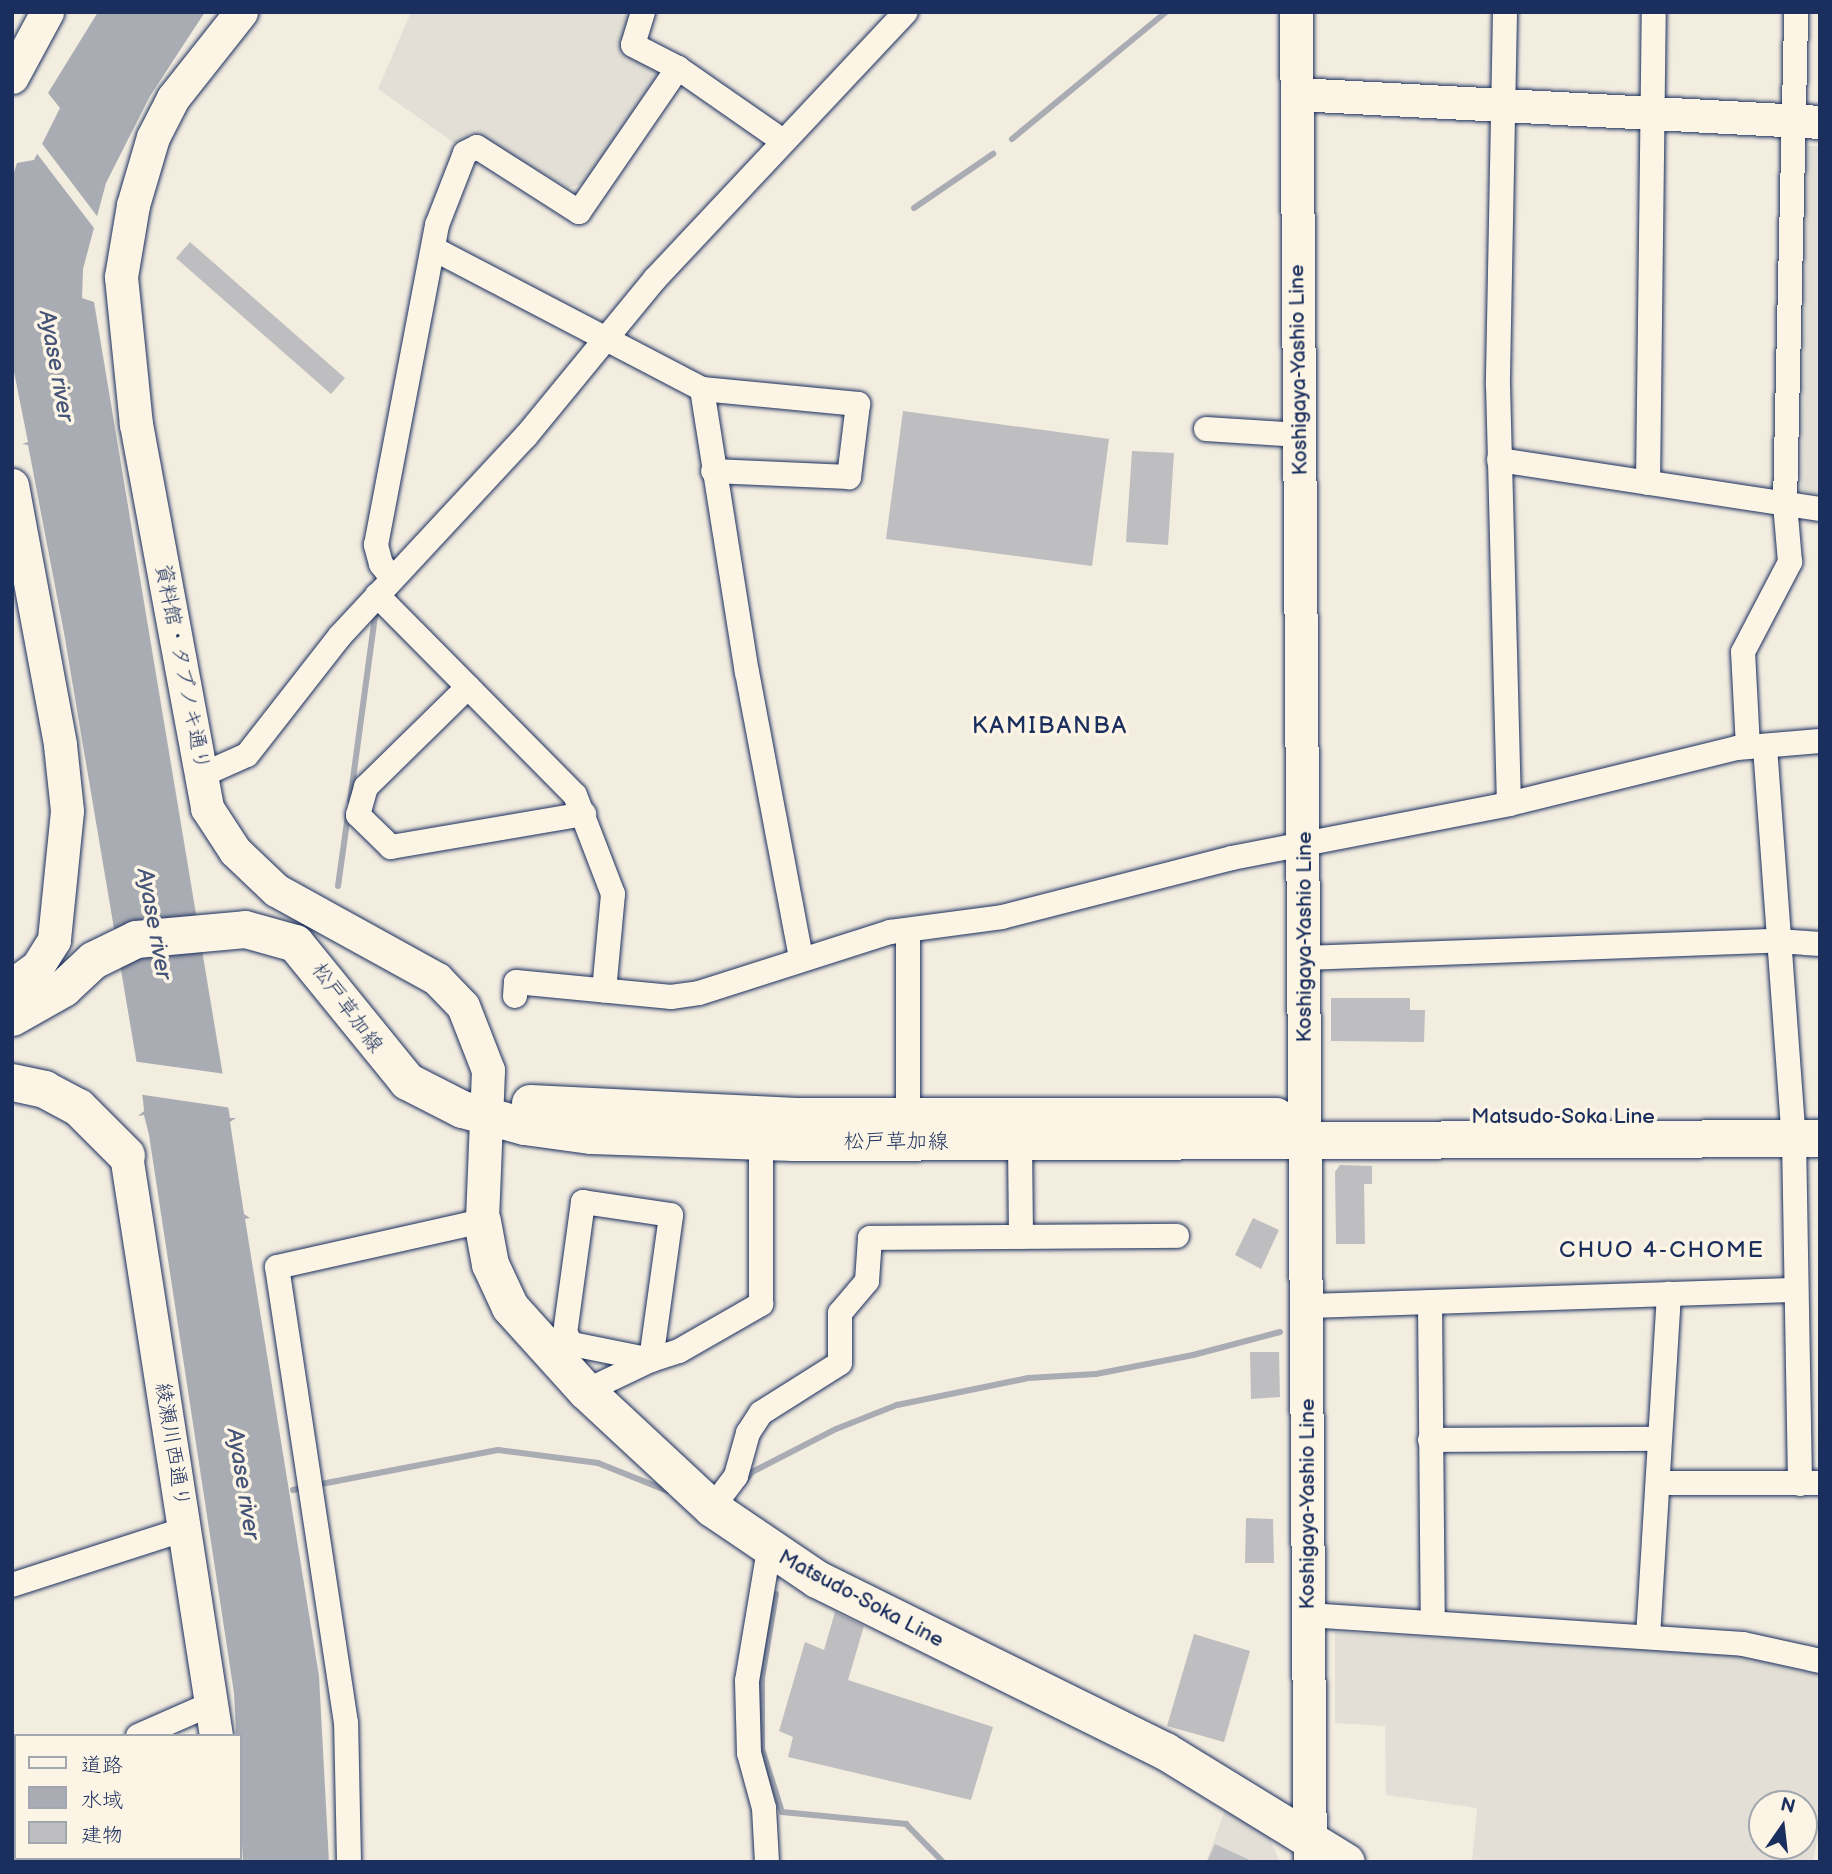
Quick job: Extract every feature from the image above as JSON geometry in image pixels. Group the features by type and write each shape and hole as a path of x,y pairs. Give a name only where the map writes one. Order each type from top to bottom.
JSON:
{"main road":[{"name":"松戸草加線","path":"12,1017 62,988 93,960 136,939 245,929 295,943 407,1081 462,1108 488,1112 524,1126 591,1135 761,1141 1020,1142 1307,1129"},
{"path":"12,1082 44,1089 78,1107 127,1155"},
{"name":"松戸草加線","path":"488,1112 526,1102 687,1114 908,1115 1307,1129"},
{"name":"Matsudo-Soka Line","path":"1307,1129 1806,1127"},
{"name":"Matsudo-Soka Line","path":"482,1221 491,1265 510,1307 586,1391 712,1508 769,1550 854,1599 1165,1751 1310,1849 1346,1862"}],"street":[{"path":"12,77 47,12"},
{"name":"資料館・タブノキ通り","path":"241,12 173,98 153,137 133,205 121,277 136,425 207,808 251,870 276,890 437,979 463,1006 488,1070 482,1221"},
{"path":"643,12 633,45 678,68 783,141"},
{"path":"202,775 247,755 385,586 526,436 606,335 783,141 906,12"},
{"name":"Koshigaya-Yashio Line","path":"1296,12 1307,1129 1310,1849"},
{"path":"1504,12 1499,460 1509,804"},
{"path":"1648,483 1654,12"},
{"path":"1658,1483 1810,1484 1796,1290 1806,1127 1778,941 1756,747 1742,652 1787,575 1785,504 1807,121 1796,12"},
{"path":"604,991 612,894 575,795 468,687 385,586 376,545 437,225 465,153 477,147 579,212 678,68"},
{"path":"1297,94 1807,121"},
{"path":"434,249 606,335 702,389 858,404 849,477 713,471"},
{"path":"702,389 713,471 801,958"},
{"path":"1206,429 1300,435"},
{"path":"1499,460 1820,509"},
{"path":"12,485 20,569 66,811 54,940 38,966 12,985"},
{"path":"468,687 366,787 358,816 391,847 584,814"},
{"path":"515,996 516,982 604,991 690,994 801,958 908,930 1002,917 1232,858 1509,804 1756,747 1820,741"},
{"path":"908,930 908,1115"},
{"path":"1304,958 1778,941 1820,944"},
{"path":"586,1391 651,1360 679,1351 761,1304 761,1141"},
{"path":"1020,1142 1021,1237"},
{"name":"綾瀬川西通り","path":"127,1155 216,1734"},
{"path":"583,1202 671,1215 651,1360 572,1344 565,1333 583,1202"},
{"path":"349,1862 345,1723 277,1267 482,1221"},
{"path":"712,1508 736,1476 748,1433 761,1413 840,1363 840,1313 867,1280 870,1238 1177,1236"},
{"path":"1307,1306 1796,1290"},
{"path":"1648,1637 1668,1294"},
{"path":"1430,1302 1433,1623"},
{"path":"1430,1440 1660,1439"},
{"path":"12,1585 185,1529"},
{"path":"767,1862 764,1808 749,1754 747,1681 769,1550"},
{"path":"1308,1615 1744,1644 1820,1661"},
{"path":"143,1734 213,1703"}],"shaded area":[{"path":"411,12 633,12 621,52 656,69 656,81 586,183 568,188 471,132 457,145 378,89"},
{"path":"1808,146 1820,146 1820,494 1801,491"},
{"path":"1335,1632 1734,1654 1820,1674 1818,1837 1818,1790 1748,1790 1748,1860 1813,1862 1472,1862 1477,1808 1386,1795 1385,1726 1335,1723"},
{"path":"1228,1802 1266,1831 1280,1862 1206,1862"}],"water":[{"name":"Ayase river","path":"98,12 205,12 150,96 106,183 83,269 82,298 94,302 230,1118 236,1118 230,1122 244,1214 250,1218 245,1219 319,1676 329,1862 243,1862 242,1734 236,1734 234,1693 149,1135 144,1115 138,1116 144,1111 143,1100 64,633 28,445 22,444 28,442 12,362 12,178 17,163 34,160 60,108 48,93"}],"pier":[{"path":"40,141 100,220 97,232 35,151"},
{"path":"131,1061 226,1074 232,1108 137,1094"}],"building":[{"path":"190,242 345,378 331,394 176,258"},
{"path":"903,411 1109,439 1092,566 886,539"},
{"path":"1132,451 1174,453 1168,545 1126,542"},
{"path":"1331,998 1410,998 1410,1010 1425,1010 1424,1042 1331,1041"},
{"path":"1340,1165 1372,1166 1372,1184 1364,1184 1365,1244 1336,1244 1335,1172"},
{"path":"1253,1218 1279,1230 1261,1269 1235,1255"},
{"path":"1250,1352 1279,1352 1280,1397 1251,1399"},
{"path":"1246,1518 1273,1519 1274,1563 1245,1563"},
{"path":"835,1612 864,1626 848,1680 993,1727 971,1800 788,1757 793,1737 779,1731 805,1642 824,1650"},
{"path":"1194,1634 1250,1651 1224,1742 1167,1726"},
{"path":"1215,1844 1254,1862 1207,1862"}],"waterway":[{"path":"1012,139 1166,12"},
{"path":"914,208 993,154"},
{"path":"350,801 375,616"},
{"path":"338,886 348,815"},
{"path":"745,1481 752,1472 836,1429 897,1405 1028,1378 1096,1374 1193,1355 1280,1332"},
{"path":"316,1485 498,1450 598,1463 668,1491"},
{"path":"293,1490 305,1487"},
{"path":"776,1594 762,1679 762,1749 782,1812 906,1824 943,1862"}],"district":[{"name":"KAMIBANBA","path":"1050,726"},
{"name":"CHUO 4-CHOME","path":"1662,1250"}]}
